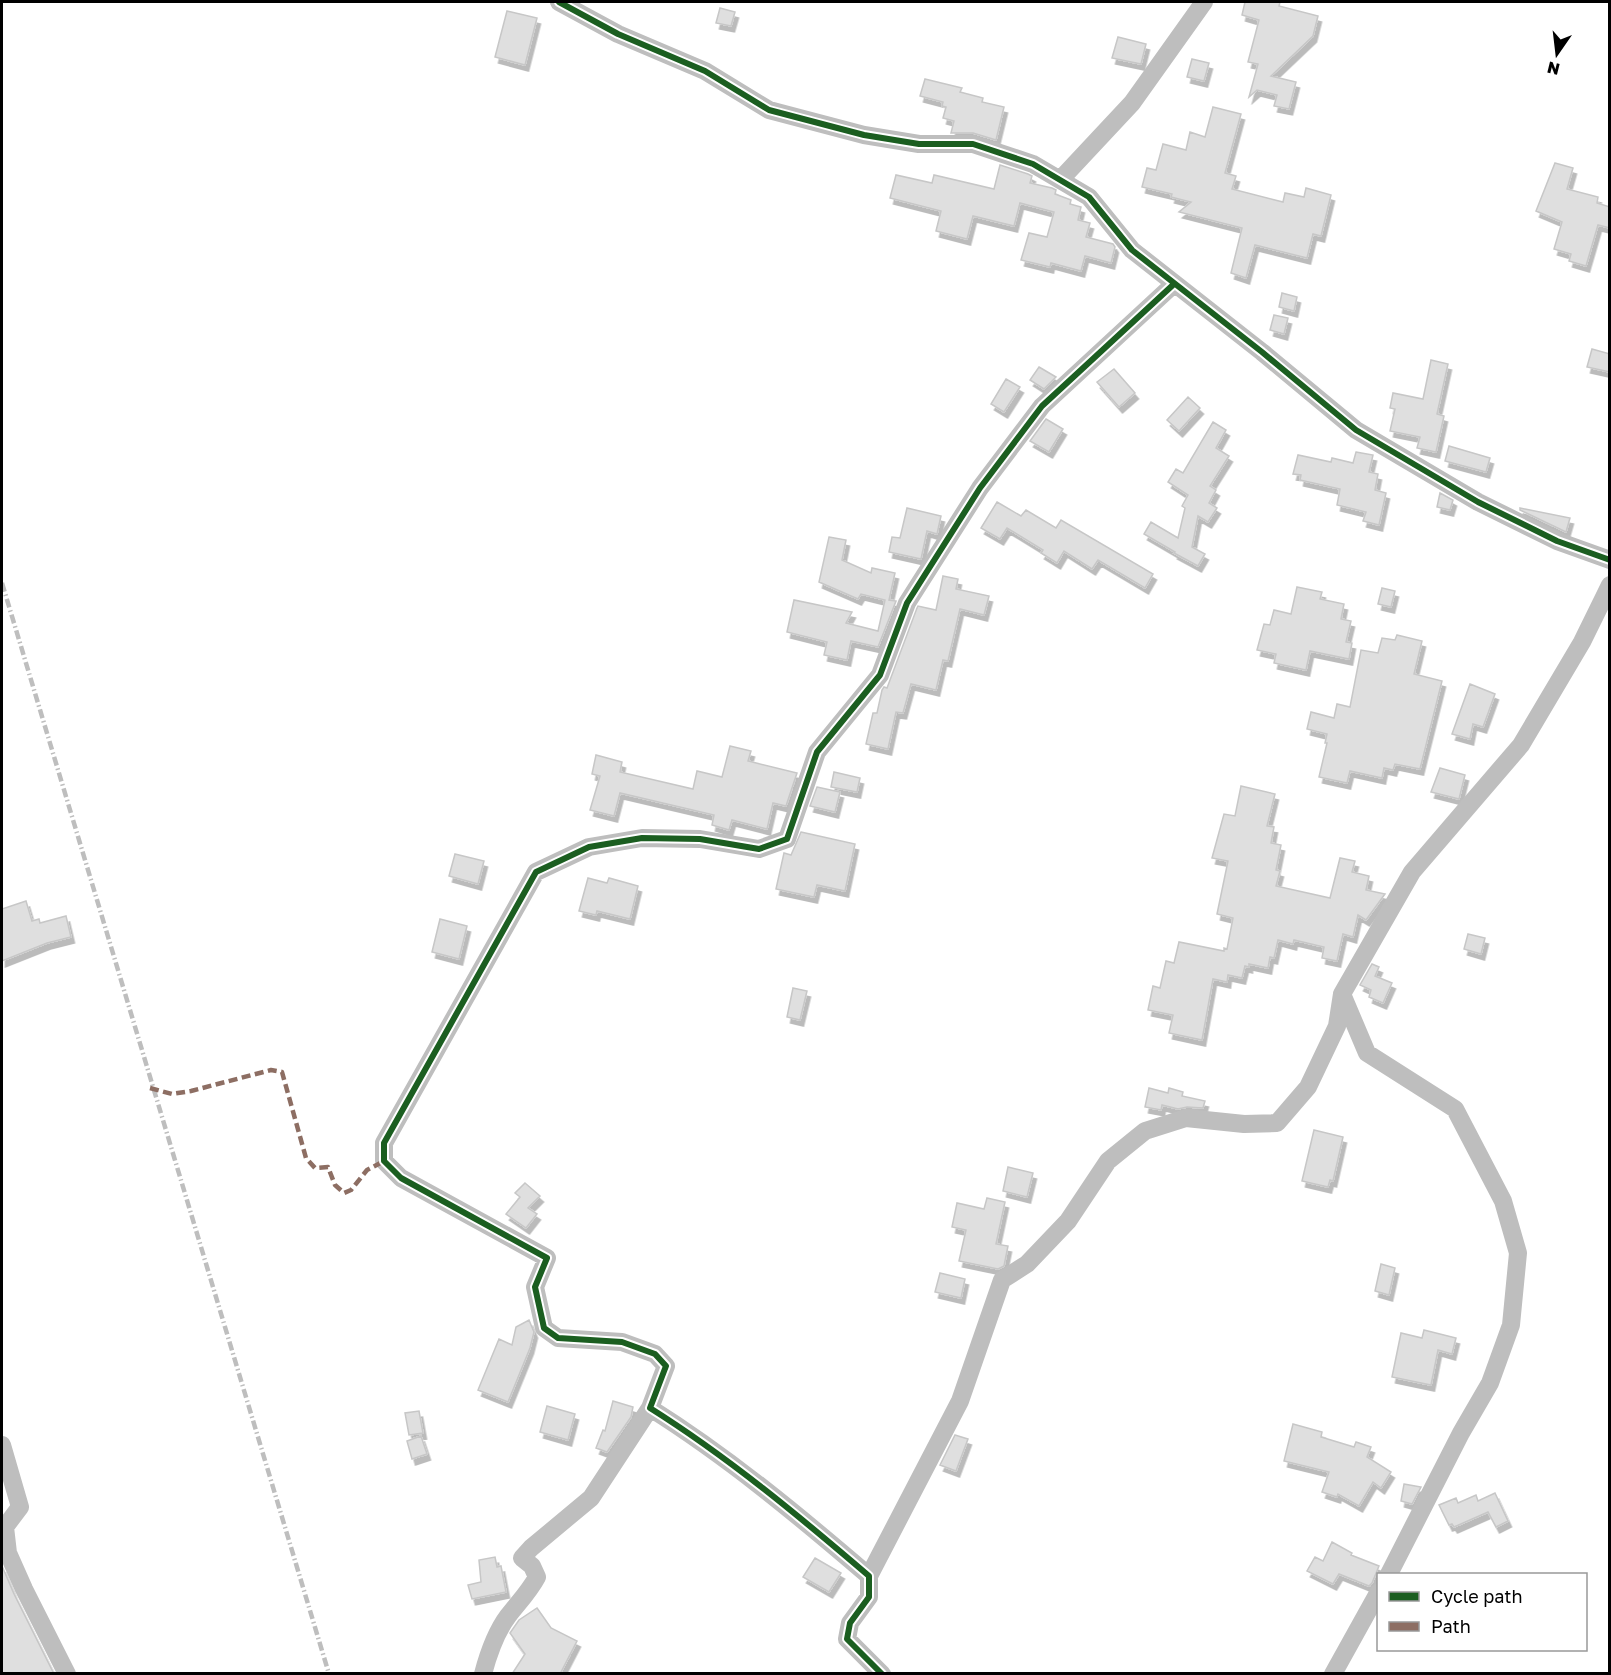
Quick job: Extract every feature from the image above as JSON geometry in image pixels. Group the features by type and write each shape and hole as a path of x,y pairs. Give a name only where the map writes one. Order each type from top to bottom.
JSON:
{"street":[{"path":"559,2 618,34 705,71 769,110 864,135 919,144 974,144 1033,164 1089,197 1132,250 1262,352 1356,430 1478,502 1557,541 1610,560"},
{"path":"1060,180 1132,103 1204,2"},
{"path":"483,1674 486,1659 507,1618 529,1591 537,1577 532,1566 522,1558 591,1498 650,1408 666,1366 655,1354 622,1342 558,1338 544,1328 535,1287 547,1258 401,1178 384,1161 384,1143 536,872 589,847 642,838 700,839 759,849 788,839 817,752 880,675 907,603 980,488 1042,406 1174,284"},
{"path":"882,1674 847,1639 850,1623 869,1597 868,1576 960,1401 1002,1280 1027,1264 1047,1244 1068,1221 1108,1161 1145,1131 1186,1118 1244,1124 1277,1123 1308,1087 1337,1026 1342,994 1412,872 1521,745 1582,642 1610,585"},
{"path":"1342,994 1367,1053 1455,1109 1503,1201 1518,1253 1511,1325 1490,1383 1461,1433 1390,1573"},
{"path":"650,1408 695,1436 824,1538 868,1576"},
{"path":"2,1445 20,1507 5,1527 8,1553 66,1674"},
{"path":"1333,1674 1377,1595"}],"building":[{"path":"1245,2 1280,2 1279,6 1318,16 1313,36 1271,76 1296,82 1289,109 1274,106 1277,95 1257,90 1249,97 1258,64 1248,62 1259,20 1242,15"},
{"path":"720,8 735,12 731,26 716,23"},
{"path":"507,11 537,18 525,65 495,57"},
{"path":"1118,37 1146,44 1141,64 1112,58"},
{"path":"1192,59 1209,63 1204,81 1187,77"},
{"path":"925,79 962,88 960,92 983,98 982,102 1004,107 996,140 973,133 951,133 954,121 943,118 946,107 942,106 943,102 920,96"},
{"path":"1213,107 1241,114 1225,173 1236,176 1232,189 1283,202 1285,193 1304,197 1306,188 1331,195 1321,236 1313,234 1307,258 1255,245 1246,278 1231,273 1242,228 1179,212 1191,202 1171,197 1172,194 1142,187 1147,168 1156,170 1163,144 1186,150 1190,132 1205,137"},
{"path":"1555,163 1573,168 1567,189 1598,197 1597,203 1610,207 1610,228 1598,225 1586,266 1569,261 1571,254 1554,249 1562,222 1536,211"},
{"path":"1000,165 1032,176 1030,183 1052,188 1056,190 1055,194 1071,200 1070,204 1081,207 1078,220 1090,223 1086,237 1113,244 1115,247 1111,263 1085,256 1081,271 1051,263 1050,267 1021,260 1029,233 1047,237 1054,212 1020,203 1014,226 973,216 967,239 936,231 941,211 890,198 896,175 932,183 934,175 994,189"},
{"path":"1282,293 1297,297 1294,311 1279,307"},
{"path":"1274,315 1288,318 1284,334 1270,330"},
{"path":"1592,349 1610,354 1610,372 1587,367"},
{"path":"1431,360 1448,364 1437,414 1444,416 1436,452 1417,448 1420,437 1390,431 1395,409 1390,408 1393,393 1423,399"},
{"path":"1039,367 1056,377 1044,389 1030,380"},
{"path":"1114,369 1135,393 1119,407 1097,382"},
{"path":"1006,379 1020,387 1004,412 991,404"},
{"path":"1188,397 1200,408 1179,431 1167,420"},
{"path":"1046,419 1063,429 1049,452 1030,441"},
{"path":"1213,422 1226,430 1216,448 1229,456 1210,486 1216,490 1209,503 1217,508 1208,522 1198,516 1192,547 1205,554 1198,566 1144,534 1151,522 1178,538 1185,508 1182,506 1188,495 1168,482 1176,469 1183,473"},
{"path":"1449,446 1490,458 1486,472 1445,461"},
{"path":"1356,452 1373,455 1369,472 1378,474 1375,490 1386,493 1379,525 1363,521 1366,512 1337,505 1340,489 1300,480 1301,475 1293,474 1298,455 1331,462 1332,458 1353,463"},
{"path":"1440,493 1453,500 1450,510 1437,507"},
{"path":"997,502 1021,516 1026,510 1056,528 1061,520 1153,574 1145,588 1098,560 1092,569 1064,551 1057,563 1041,553 1043,550 1007,528 1000,539 981,528"},
{"path":"907,508 941,516 937,534 927,531 921,559 889,552 892,537 900,538"},
{"path":"1520,508 1570,518 1566,532 1520,510"},
{"path":"829,537 846,540 842,560 871,573 872,568 895,573 889,600 896,601 878,647 851,641 847,660 824,655 827,642 787,632 794,600 852,612 846,623 878,631 885,600 861,594 858,599 819,582"},
{"path":"943,576 958,579 956,589 989,596 984,615 960,609 948,661 943,660 936,690 911,684 903,713 896,712 888,749 866,744 873,713 877,713 882,690 884,687 887,688 917,608 918,606 936,610"},
{"path":"1297,587 1322,592 1320,599 1344,604 1341,619 1351,621 1346,642 1352,643 1349,659 1310,651 1306,670 1274,663 1276,654 1257,650 1264,624 1270,625 1274,610 1291,614"},
{"path":"1382,588 1395,591 1391,607 1378,604"},
{"path":"1397,635 1422,641 1414,674 1442,681 1420,769 1395,764 1393,770 1384,768 1382,778 1350,771 1347,783 1319,777 1327,734 1307,729 1311,712 1334,718 1337,704 1350,707 1361,650 1378,653 1382,638 1395,640"},
{"path":"1470,684 1495,694 1483,727 1473,724 1470,739 1452,734"},
{"path":"730,746 751,751 748,761 797,773 786,806 773,803 767,829 732,820 729,830 712,825 714,815 620,793 614,816 590,810 600,776 592,774 596,755 622,762 620,772 693,789 697,771 722,777"},
{"path":"1440,768 1465,775 1459,799 1431,792"},
{"path":"834,772 860,778 857,792 831,787"},
{"path":"1241,786 1275,794 1267,826 1274,827 1271,843 1281,845 1276,870 1280,871 1276,886 1330,898 1340,858 1355,861 1352,872 1369,876 1366,890 1385,894 1366,920 1358,915 1353,937 1343,934 1337,961 1322,958 1324,947 1294,940 1293,944 1278,940 1274,958 1270,957 1268,968 1249,964 1249,967 1245,966 1242,978 1228,975 1227,982 1213,979 1202,1040 1169,1033 1173,1015 1148,1010 1153,986 1160,988 1166,961 1174,963 1179,942 1224,951 1224,948 1227,949 1233,918 1217,914 1228,861 1212,858 1224,814 1235,816"},
{"path":"817,787 840,792 835,812 810,806"},
{"path":"801,832 855,844 845,891 817,885 814,897 776,889 784,853 791,855"},
{"path":"455,854 484,861 478,884 449,876"},
{"path":"588,878 607,883 609,878 638,886 630,919 597,911 596,915 579,911"},
{"path":"26,901 32,921 39,919 40,923 66,916 71,937 47,943 2,961 2,909"},
{"path":"440,919 467,926 459,959 432,952"},
{"path":"1468,934 1485,938 1481,954 1464,949"},
{"path":"1372,964 1379,967 1375,976 1392,983 1383,1003 1369,997 1371,990 1360,985"},
{"path":"793,988 807,991 800,1020 787,1017"},
{"path":"1149,1088 1168,1093 1169,1088 1183,1092 1182,1096 1205,1101 1203,1108 1178,1109 1162,1105 1161,1110 1145,1107"},
{"path":"1314,1130 1343,1137 1333,1181 1330,1180 1328,1187 1302,1181"},
{"path":"1008,1167 1033,1173 1027,1197 1003,1191"},
{"path":"525,1183 540,1196 528,1208 537,1214 526,1228 506,1214 520,1197 515,1193"},
{"path":"987,1198 1005,1202 996,1244 1008,1246 1004,1266 998,1269 959,1261 966,1230 952,1227 957,1203 984,1209"},
{"path":"1381,1264 1395,1268 1389,1295 1375,1291"},
{"path":"940,1273 965,1279 961,1298 935,1292"},
{"path":"529,1320 534,1332 530,1348 508,1402 478,1390 499,1339 512,1345 516,1327"},
{"path":"1424,1330 1456,1338 1452,1354 1438,1350 1431,1385 1392,1377 1401,1333 1422,1338"},
{"path":"613,1401 633,1407 631,1417 607,1452 596,1448 603,1430 605,1431"},
{"path":"547,1406 575,1414 568,1440 540,1432"},
{"path":"419,1411 423,1433 409,1435 405,1413"},
{"path":"1293,1424 1322,1432 1321,1437 1354,1447 1356,1442 1371,1447 1367,1457 1391,1472 1381,1488 1373,1482 1359,1506 1338,1494 1337,1497 1322,1492 1329,1472 1284,1461"},
{"path":"955,1435 968,1439 956,1471 940,1465"},
{"path":"421,1436 427,1454 412,1459 407,1441"},
{"path":"1404,1484 1421,1487 1412,1504 1401,1501"},
{"path":"1495,1493 1508,1521 1496,1527 1488,1512 1454,1527 1452,1524 1449,1525 1439,1505 1456,1498 1458,1503 1476,1495 1478,1501"},
{"path":"1332,1542 1352,1553 1351,1555 1379,1566 1369,1586 1339,1574 1333,1584 1307,1571 1315,1557 1323,1561"},
{"path":"495,1557 497,1567 501,1566 506,1592 472,1599 468,1585 481,1582 479,1560"},
{"path":"815,1558 841,1573 829,1592 803,1577"},
{"path":"2,1566 14,1594 54,1674 2,1674"},
{"path":"537,1608 551,1628 577,1641 560,1674 512,1674 525,1654 510,1633 519,1620"}],"railway":[{"path":"2,583 329,1674"}],"marked path":[{"path":"150,1088 172,1094 271,1070 282,1072 306,1158 315,1168 328,1167 335,1185 344,1193 351,1190 367,1170 384,1161"}],"cycle path":[{"path":"559,2 618,34 705,71 769,110 864,135 919,144 973,144 1033,164 1089,197 1132,250 1262,352 1356,430 1478,502 1557,541 1610,560"},
{"path":"882,1674 847,1639 850,1623 869,1597 869,1576 762,1488 707,1446 650,1408 666,1366 655,1354 622,1342 558,1338 544,1328 535,1287 547,1258 401,1178 384,1161 384,1143 536,872 589,847 642,838 700,839 759,849 787,839 817,752 880,675 907,603 980,488 1042,406 1174,284"}]}
